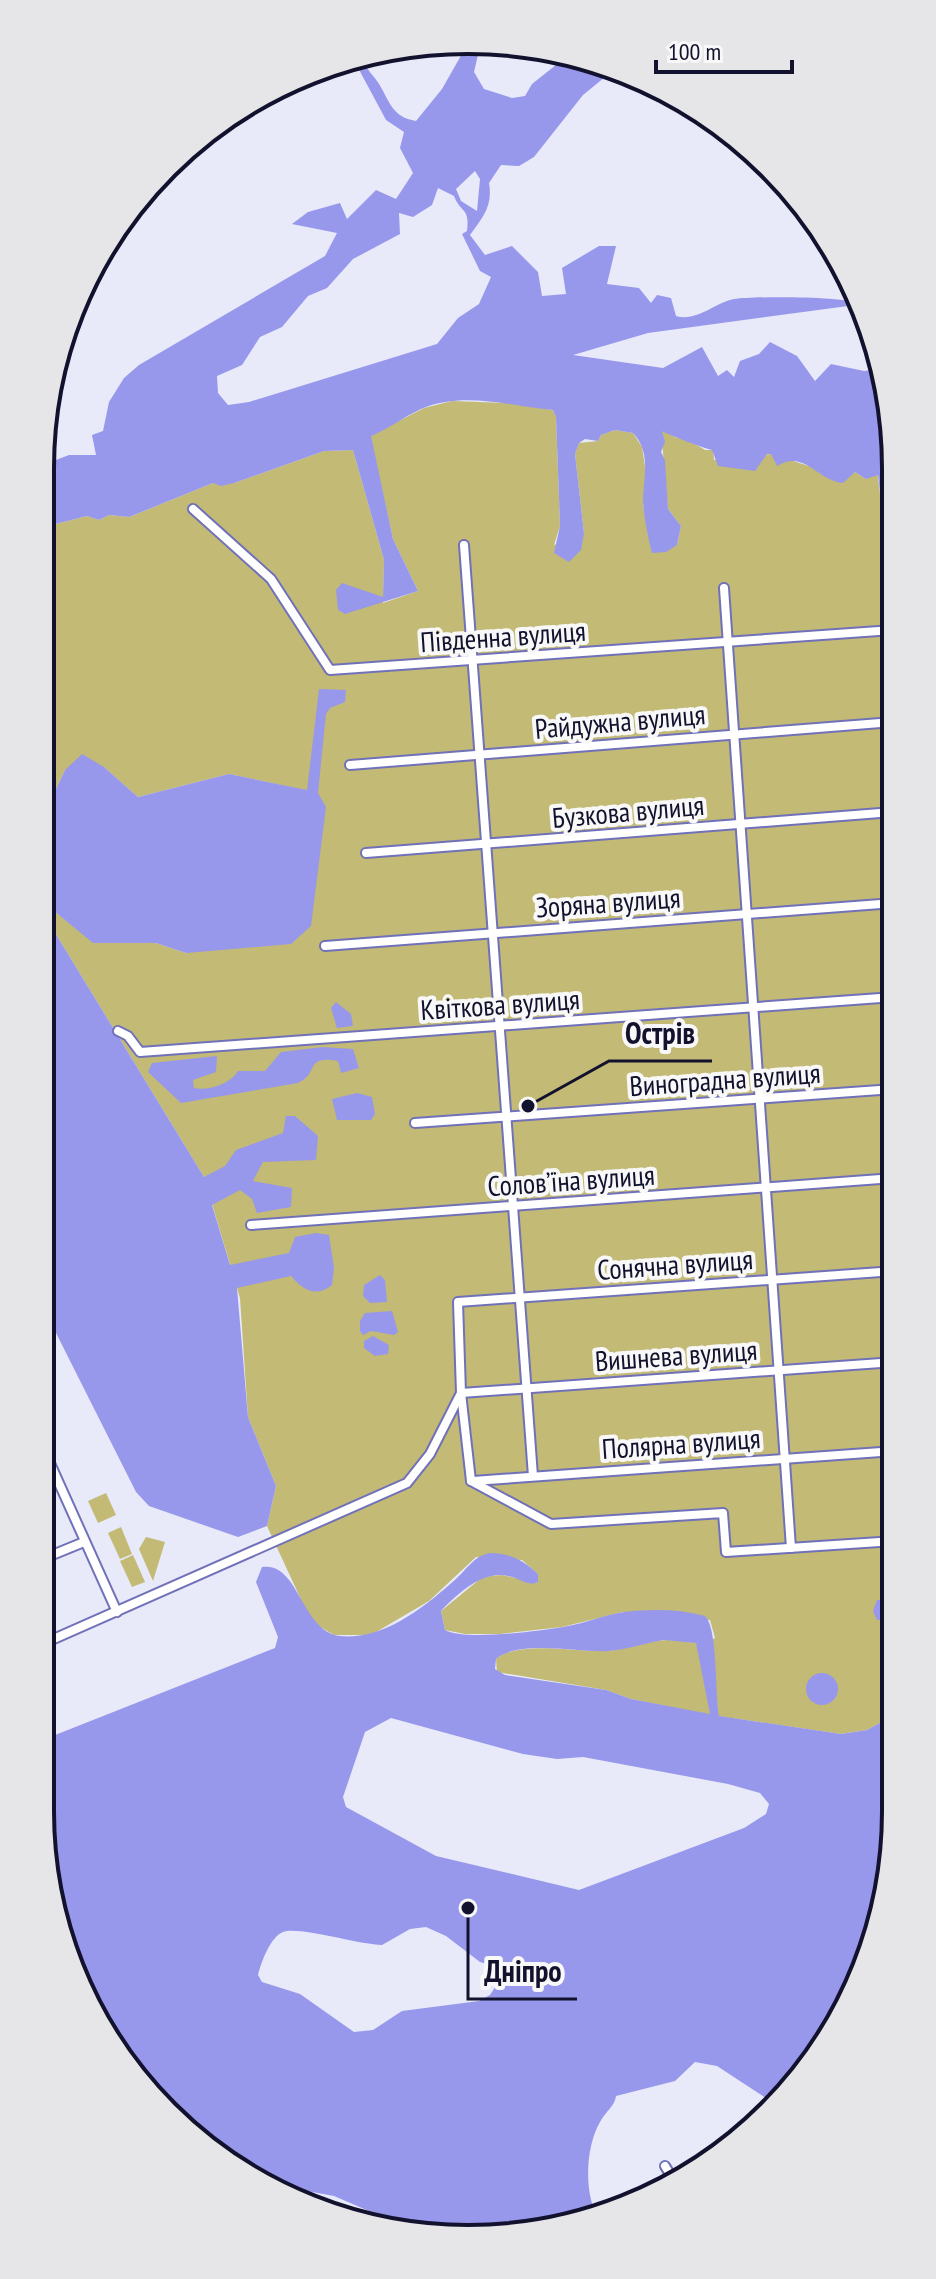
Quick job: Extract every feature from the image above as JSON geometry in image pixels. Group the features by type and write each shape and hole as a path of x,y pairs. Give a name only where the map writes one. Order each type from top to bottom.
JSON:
{"street":[{"name":"Південна вулиця","path":"193,509 271,579 330,670 882,631"},
{"path":"464,545 533,1476"},
{"path":"724,588 791,1548"},
{"name":"Райдужна вулиця","path":"350,765 882,723"},
{"name":"Бузкова вулиця","path":"366,853 882,813"},
{"name":"Зоряна вулиця","path":"325,946 882,904"},
{"name":"Квіткова вулиця","path":"118,1031 128,1036 140,1052 882,998"},
{"name":"Виноградна вулиця","path":"415,1123 882,1090"},
{"name":"Соловʼїна вулиця","path":"251,1225 882,1179"},
{"name":"Сонячна вулиця","path":"461,1393 458,1302 882,1272"},
{"name":"Вишнева вулиця","path":"461,1393 882,1363"},
{"path":"461,1393 471,1481 551,1524 723,1513 726,1552 882,1542"},
{"path":"54,1639 407,1483 430,1454 461,1393"},
{"name":"Полярна вулиця","path":"471,1481 882,1452"},
{"path":"54,1473 117,1612"},
{"path":"54,1554 84,1542"},
{"path":"665,2166 669,2173"}],"shaded area":[{"path":"452,401 508,403 553,410 556,417 560,526 554,545 584,533 575,454 579,443 598,441 601,435 615,430 633,433 642,447 648,485 643,505 648,535 677,545 681,526 668,509 661,430 677,438 684,437 705,450 713,450 714,460 771,454 812,467 855,472 866,479 877,470 881,502 882,499 882,1722 867,1730 841,1734 710,1715 631,1699 606,1690 497,1672 496,1659 519,1650 606,1651 659,1641 698,1643 715,1638 710,1620 623,1612 562,1627 500,1634 465,1634 445,1630 441,1611 480,1579 502,1575 537,1583 538,1574 522,1560 476,1557 429,1601 371,1635 334,1635 317,1625 304,1606 267,1526 276,1486 248,1417 240,1298 204,1177 54,931 54,911 93,942 156,943 186,953 318,793 229,774 138,797 104,767 65,770 54,791 54,524 87,516 99,520 109,515 129,517 213,483 234,483 324,451 353,450 384,560 383,603 418,591 393,539 370,436 424,408"},
{"path":"106,1493 116,1515 98,1523 88,1501"},
{"path":"121,1527 132,1554 120,1559 108,1533"},
{"path":"146,1537 165,1542 153,1581 139,1549"},
{"path":"133,1555 145,1582 132,1587 120,1561"}],"water":[{"path":"462,54 478,54 474,72 484,89 512,98 525,96 532,84 557,64 605,77 583,95 534,157 519,166 501,165 489,183 490,198 486,211 470,235 485,255 512,246 538,272 542,296 566,294 562,268 599,246 616,246 607,284 639,288 651,303 657,295 671,298 676,316 698,314 734,299 780,297 846,300 848,306 648,333 573,355 663,368 702,347 718,376 727,370 734,377 740,361 759,354 770,342 797,356 815,381 831,364 870,370 881,441 882,502 878,475 866,479 855,472 843,483 803,463 795,461 777,466 771,454 767,454 755,471 718,466 712,450 662,431 665,442 661,452 665,460 668,509 681,526 677,545 666,552 652,553 643,502 643,449 633,433 615,430 601,435 598,441 585,439 579,443 575,454 584,533 581,550 569,562 554,553 560,526 556,417 553,410 470,400 421,409 371,436 393,539 418,591 345,614 338,610 336,590 342,583 383,597 384,560 353,450 324,451 234,483 221,486 213,483 129,517 109,515 99,520 87,516 54,524 54,461 69,455 96,455 92,435 103,431 109,402 124,378 139,365 325,256 337,233 292,224 308,212 340,203 347,219 376,190 396,199 413,173 400,148 404,132 386,120 359,69 366,67 393,108 402,116 416,121 442,89","holes":["475,171 480,179 477,211 461,201 456,189","438,188 454,196 468,223 467,231 462,234 480,271 491,277 479,304 458,318 437,344 249,402 228,405 218,393 217,376 242,365 260,337 282,327 308,296 327,288 353,259 400,234 399,213 413,217 432,205"]},
{"path":"319,689 346,690 345,702 330,708 326,714 318,793 326,807 311,926 291,944 186,953 156,943 93,943 54,911 54,791 65,770 82,754 104,767 138,797 229,774 307,790"},
{"path":"54,931 204,1177 225,1166 236,1150 283,1133 286,1116 295,1116 318,1136 316,1160 263,1162 253,1181 292,1188 291,1207 257,1213 252,1199 240,1190 212,1205 230,1265 289,1253 295,1237 316,1233 329,1235 334,1268 332,1285 326,1289 310,1291 291,1276 237,1288 248,1417 276,1486 267,1526 238,1537 149,1506 136,1492 56,1333"},
{"path":"336,1002 351,1014 353,1026 337,1028 331,1008"},
{"path":"323,1047 353,1049 359,1068 341,1073 338,1061 320,1060 298,1083 181,1103 148,1072 152,1063 217,1056 216,1072 193,1080 194,1088 206,1088 225,1083 238,1071 265,1071 281,1052"},
{"path":"357,1093 372,1097 375,1114 371,1120 337,1120 332,1099"},
{"path":"380,1275 385,1280 387,1302 370,1303 363,1296 364,1285"},
{"path":"392,1311 398,1332 394,1335 371,1331 363,1335 360,1331 360,1321 365,1313"},
{"path":"373,1336 389,1345 388,1354 375,1356 364,1348 364,1341"},
{"path":"490,1553 510,1556 538,1574 538,1582 523,1582 499,1575 480,1580 441,1611 445,1630 468,1635 520,1633 571,1626 616,1613 644,1610 705,1616 714,1647 719,1716 841,1734 867,1730 882,1722 882,1811 874,1892 850,1969 827,2018 796,2063 766,2098 717,2066 695,2062 675,2081 616,2096 595,2132 589,2155 588,2180 593,2206 549,2217 468,2225 378,2215 334,2196 304,2191 285,2182 261,2170 216,2139 157,2084 109,2018 86,1969 68,1918 55,1838 54,1735 275,1648 278,1637 256,1582 262,1567 274,1568 284,1575 317,1622 327,1631 340,1636 356,1636 388,1627 418,1610 475,1560","holes":["664,1640 696,1643 710,1714 631,1699 606,1690 505,1675 495,1669 496,1659 506,1653 534,1648 608,1651","391,1718 523,1754 557,1759 583,1757 728,1784 760,1793 769,1804 766,1814 744,1828 579,1890 436,1856 346,1807 343,1797 365,1732","426,1927 446,1936 480,1962 498,1967 501,1978 490,1995 479,2001 402,2011 373,2030 354,2032 300,1994 262,1982 258,1975 270,1945 283,1932 302,1932 382,1945 410,1929"]},
{"path":"877,1600 882,1600 882,1620 877,1620 873,1611"},
{"path":"822,1673 833,1678 838,1689 833,1700 822,1705 811,1700 806,1689 811,1678"}],"place":[{"name":"Острів","path":"528,1106"},
{"name":"Дніпро","path":"468,1908"}]}
